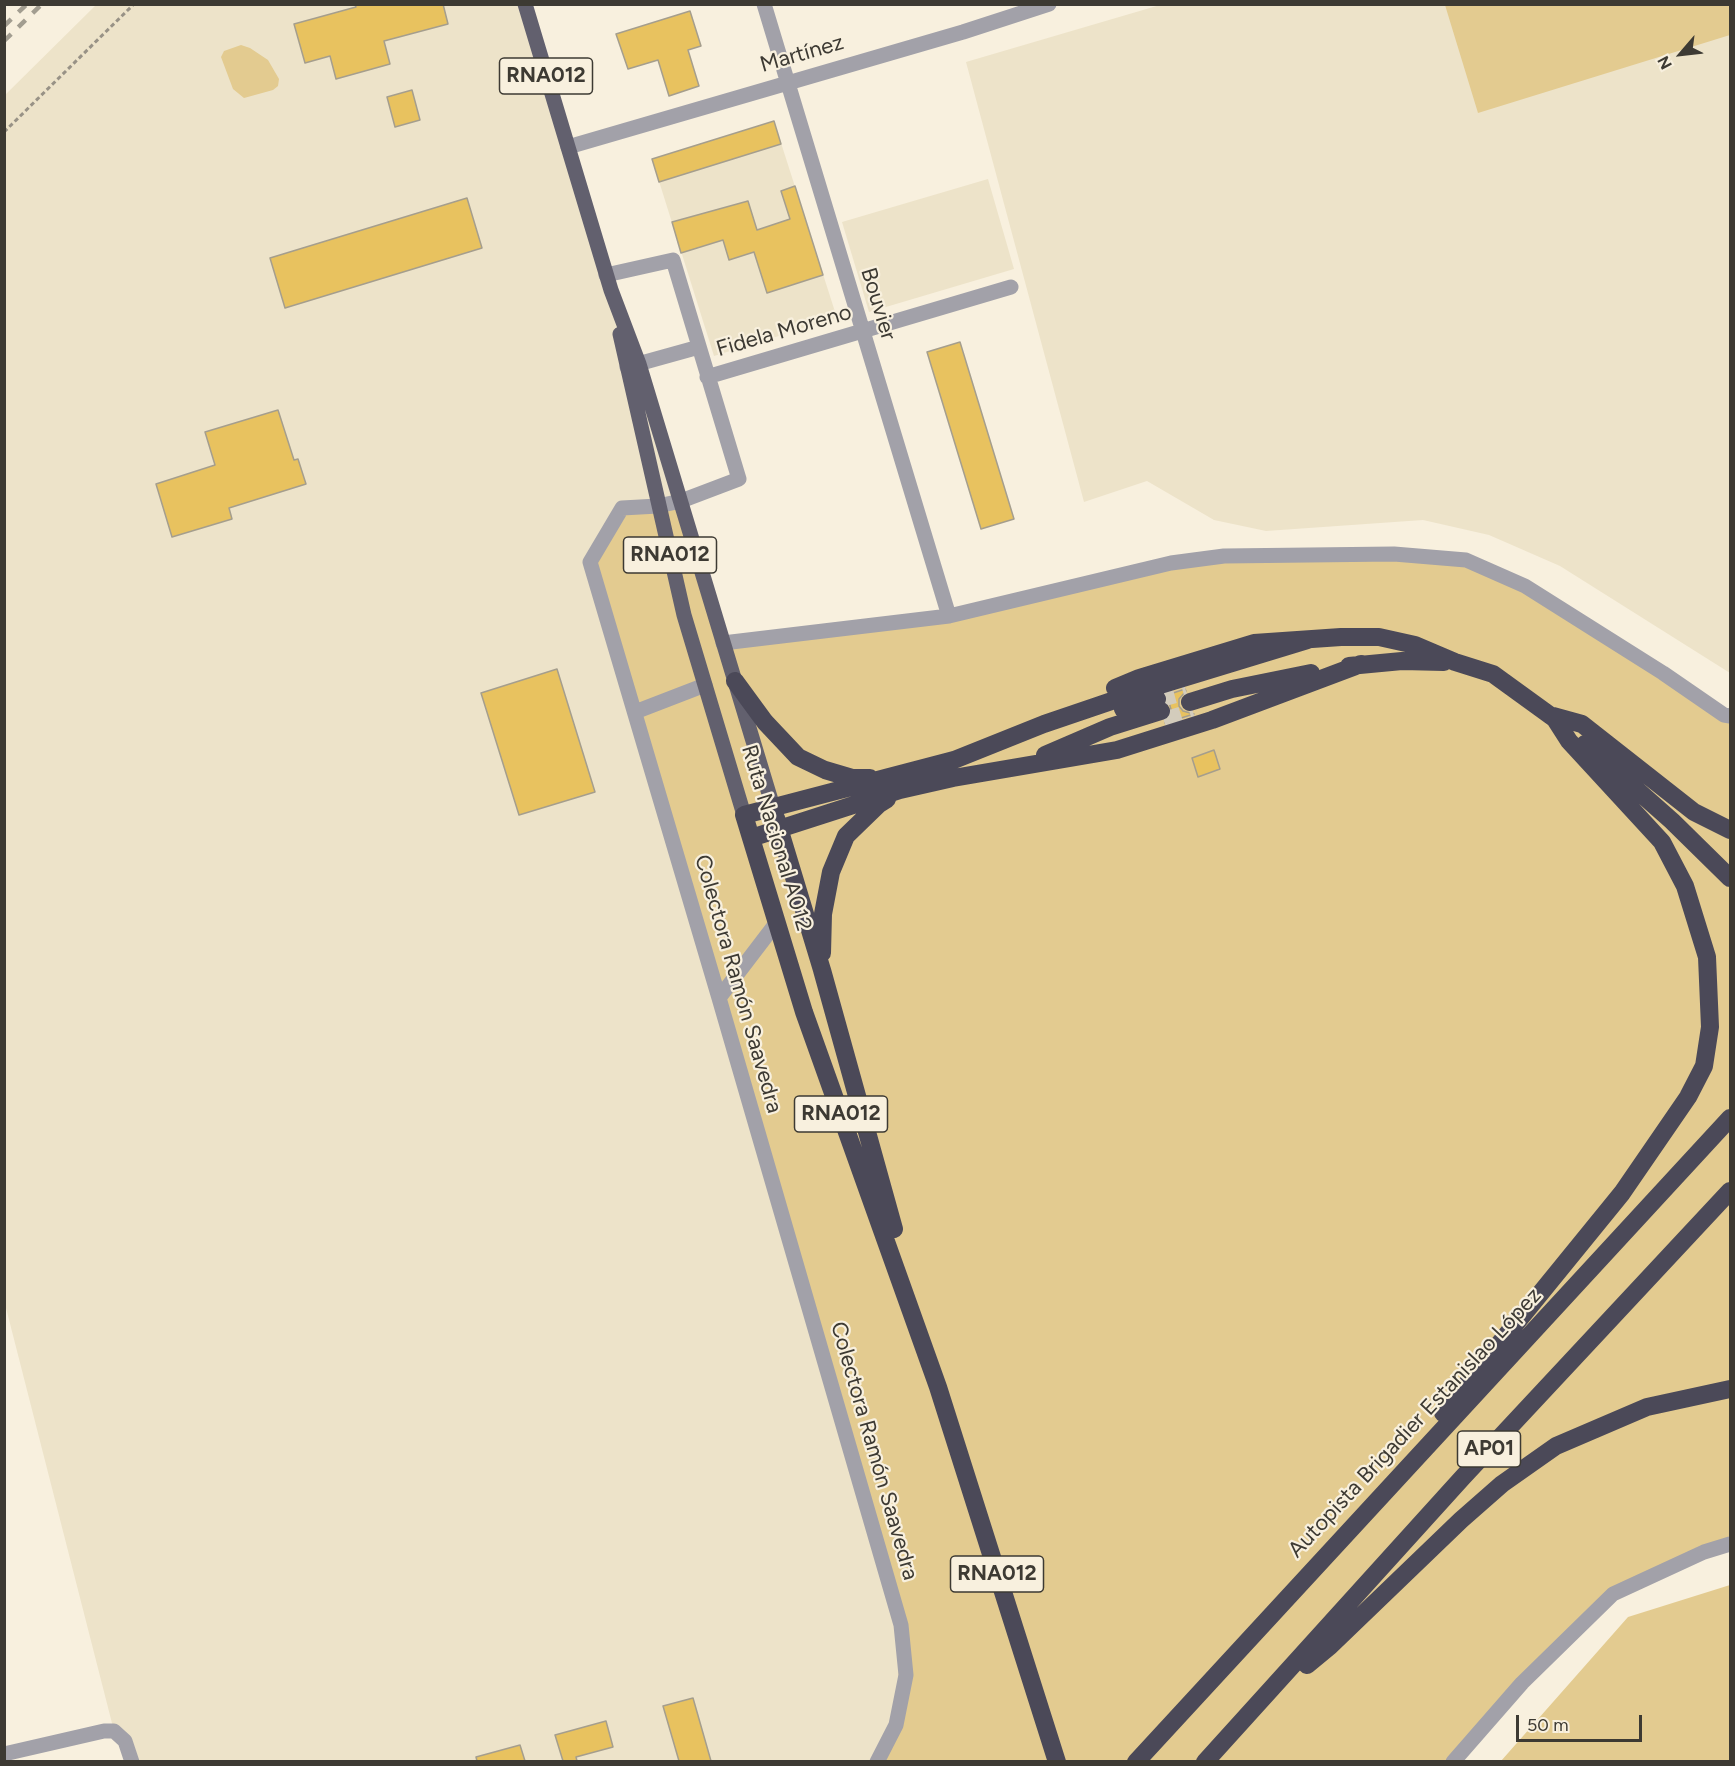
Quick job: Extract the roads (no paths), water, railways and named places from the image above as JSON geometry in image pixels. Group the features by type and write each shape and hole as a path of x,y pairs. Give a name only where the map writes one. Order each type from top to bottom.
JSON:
{"highway":[{"path":"751,838 1044,724 1144,690 1308,640 1379,637 1415,645 1455,662 1493,674 1553,716 1672,821 1731,878"},
{"path":"1308,640 1261,667 1190,702 1361,664 1402,661 1455,662"},
{"path":"744,815 772,807 893,784 953,778 1117,750 1212,720 1361,664"},
{"path":"735,681 765,722 798,757 825,770 852,778 893,784"},
{"path":"1021,766 1161,710 1103,714 1044,724"},
{"path":"1553,716 1582,724 1694,812 1731,830"},
{"path":"1431,1441 1444,1410 1622,1192 1688,1097 1704,1066 1710,1027 1707,957 1685,886 1662,842 1569,741 1553,716"},
{"name":"RNA012","path":"822,970 823,914 831,872 846,836 879,804 893,784"},
{"name":"Ruta Nacional A012","path":"772,807 822,970 938,1387"},
{"name":"Ruta Nacional A012","path":"744,815 804,1012 938,1387 1057,1761"},
{"name":"Autopista Brigadier Estanislao López","path":"1136,1761 1731,1118"},
{"name":"AP01","path":"1205,1761 1463,1477 1731,1191"},
{"path":"1252,1711 1330,1646 1461,1520 1502,1484 1556,1446 1647,1407 1731,1389"}],"main road":[{"name":"Ruta Nacional A012","path":"525,4 633,366 681,501 772,807"},
{"name":"Ruta Nacional A012","path":"633,366 658,506 684,615 744,815"}],"street":[{"name":"Bouvier","path":"764,4 949,616"},
{"name":"Martínez","path":"568,147 1049,4"},
{"path":"606,275 673,260 739,479 681,501 658,506"},
{"name":"Fidela Moreno","path":"707,377 1011,287"},
{"path":"633,366 699,347"},
{"name":"Colectora Ramón Saavedra","path":"658,506 622,508 590,562 720,998 901,1625 906,1675 897,1725 877,1761"},
{"path":"723,643 949,616 1172,563 1224,556 1394,554 1466,560 1524,586 1663,673 1724,715 1731,716"},
{"path":"635,712 705,685"},
{"path":"720,998 777,922"},
{"path":"1453,1761 1522,1683 1612,1594 1704,1551 1731,1544"},
{"path":"4,1754 104,1731 114,1731 125,1741 132,1761"}],"tunnel":[{"path":"1157,699 1186,691"},
{"path":"1164,721 1193,712"}],"railway":[{"path":"4,26 27,4"},
{"path":"4,41 42,4"}]}
